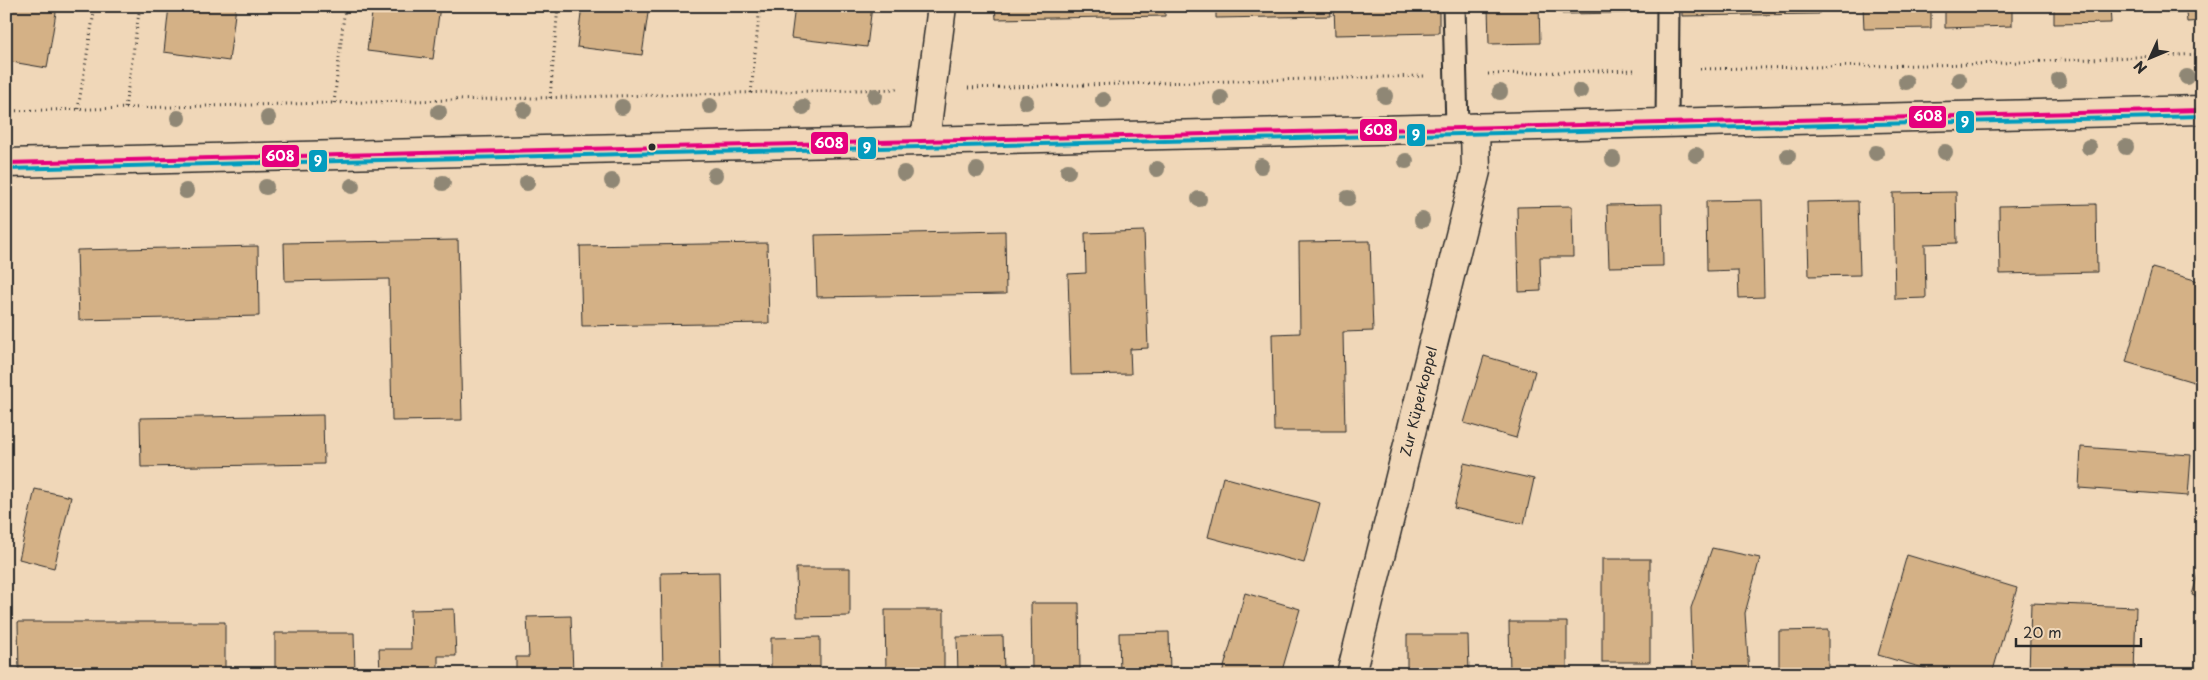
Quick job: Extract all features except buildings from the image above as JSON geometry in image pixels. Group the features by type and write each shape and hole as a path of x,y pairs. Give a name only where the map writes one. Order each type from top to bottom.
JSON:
{"main road":[{"path":"925,141 942,6"},
{"path":"6,163 2202,110"},
{"name":"Zur Küperkoppel","path":"1351,674 1476,171 1466,128"}],"lane":[{"path":"1454,6 1456,75 1466,128"},
{"path":"1667,123 1668,6"}],"path":[{"path":"78,109 96,6"},
{"path":"124,108 140,6"},
{"path":"334,103 345,6"},
{"path":"550,98 558,6"},
{"path":"751,93 752,66 760,6"},
{"path":"6,111 1976,64 2202,54"}],"transit line":[{"name":"608","path":"6,163 2202,110"},
{"name":"9","path":"6,169 2202,116"}]}
